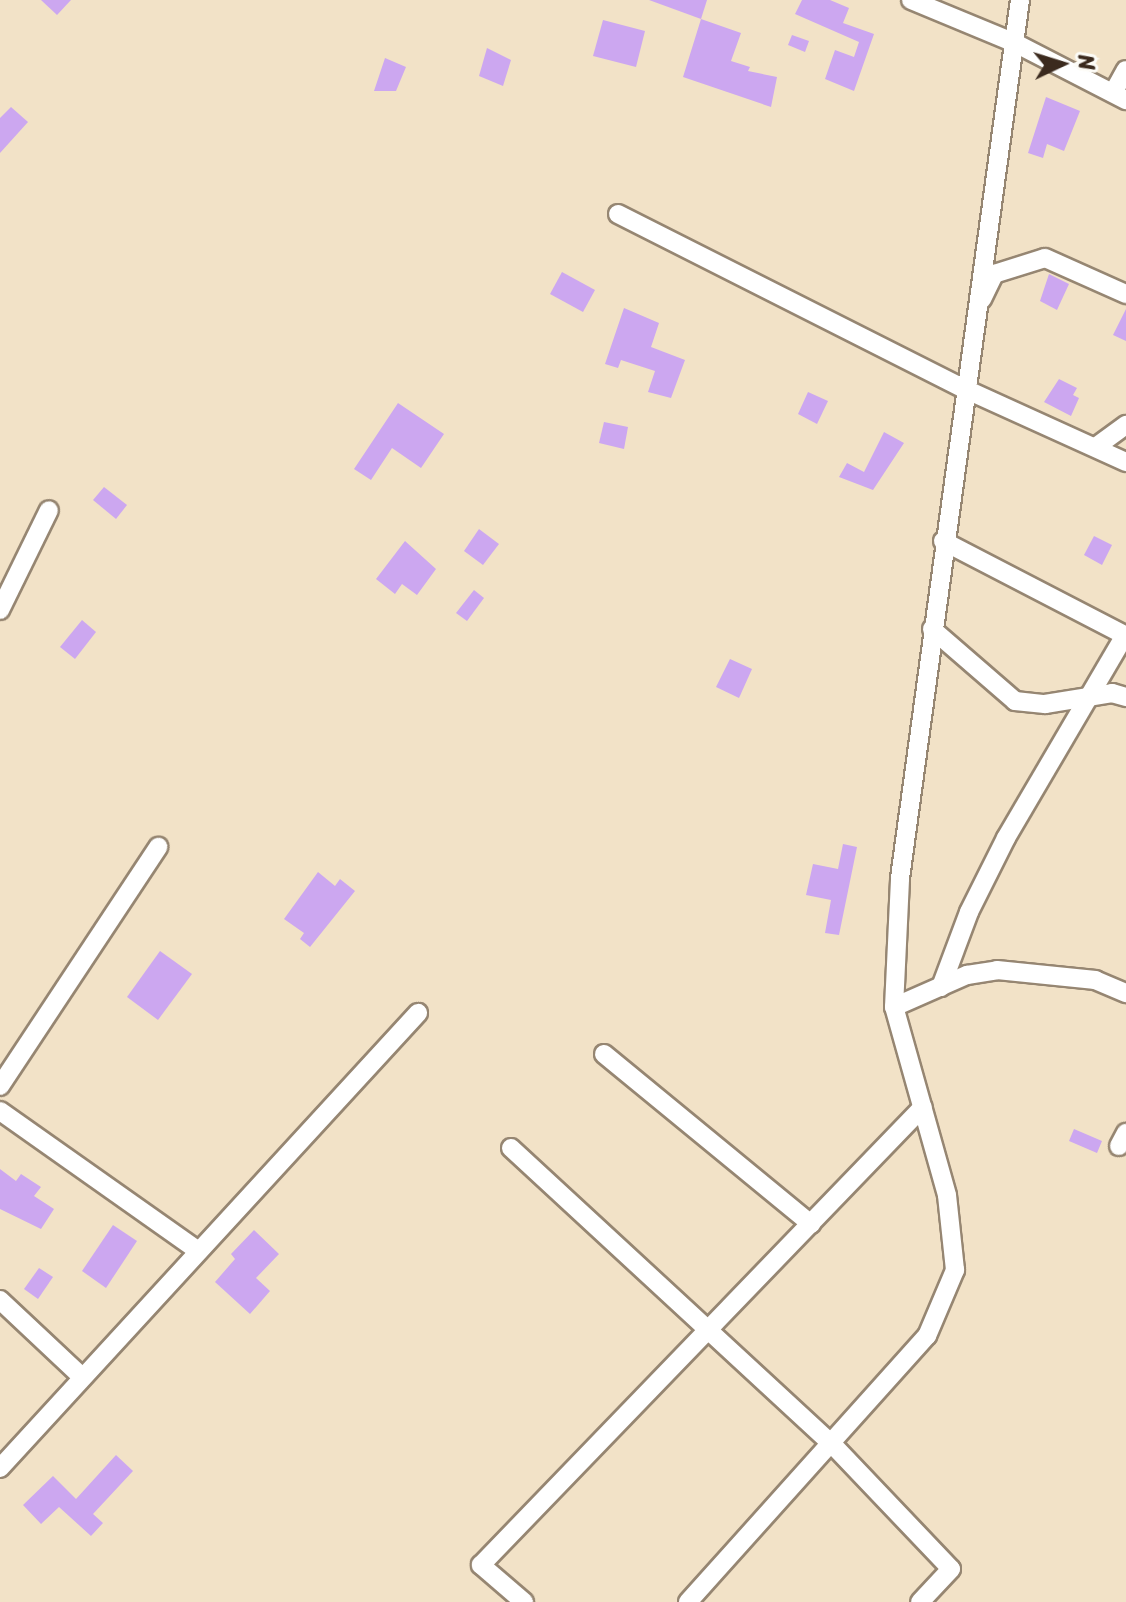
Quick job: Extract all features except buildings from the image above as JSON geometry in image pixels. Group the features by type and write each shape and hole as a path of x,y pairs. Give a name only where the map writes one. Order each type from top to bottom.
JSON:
{"street":[{"path":"911,0 1015,43 1120,96 1126,70"},
{"path":"688,1602 833,1445 927,1336 955,1270 947,1195 894,1007 900,878 943,541 1020,0"},
{"path":"618,214 965,389 1097,446 1126,462"},
{"path":"975,312 994,274 1045,258 1126,294"},
{"path":"1097,446 1126,425"},
{"path":"0,610 49,510"},
{"path":"941,987 969,912 1006,838 1126,635 943,541"},
{"path":"932,629 1015,701 1045,704 1091,696 1126,697"},
{"path":"0,1086 158,847"},
{"path":"894,1007 941,987 997,970 1095,980 1126,993"},
{"path":"0,1468 197,1250 418,1013"},
{"path":"604,1054 811,1224"},
{"path":"524,1602 481,1565 923,1107"},
{"path":"0,1111 197,1250"},
{"path":"511,1148 833,1445 951,1569 920,1602"},
{"path":"0,1300 82,1377"}]}
